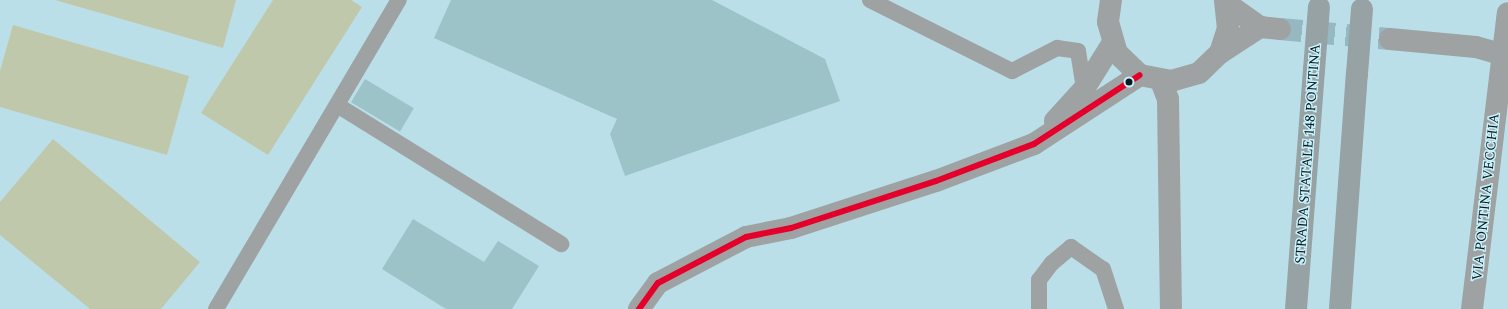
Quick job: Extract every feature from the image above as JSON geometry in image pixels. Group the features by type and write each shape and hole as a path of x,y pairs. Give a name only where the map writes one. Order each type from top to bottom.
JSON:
{"highway":[{"name":"STRADA STATALE 148 PONTINA","path":"1296,309 1320,3"},
{"path":"1340,309 1362,5"}],"street":[{"path":"1112,0 1108,22 1112,44 1124,62 1140,75 1161,81 1190,77 1207,68 1220,52 1228,28 1226,2"},
{"path":"1220,52 1270,28 1226,2"},
{"name":"VIA PONTINA VECCHIA","path":"1472,309 1482,246 1508,13"},
{"path":"1390,39 1476,47 1504,56"},
{"path":"1034,144 1084,89 1112,44"},
{"path":"640,309 658,283 746,238 791,228 936,181 1034,144 1140,75"},
{"path":"1161,81 1168,99 1171,309"}],"lane":[{"path":"216,309 399,0"},
{"path":"870,0 1012,71 1057,48 1078,51 1084,89"},
{"path":"337,105 561,244"},
{"path":"1039,309 1039,280 1052,263 1071,247 1103,269 1116,309"}],"green space":[{"path":"55,0 236,0 223,48"},
{"path":"273,0 351,0 362,7 268,155 201,113"},
{"path":"13,25 189,76 167,155 0,107 0,71"},
{"path":"53,139 200,262 161,309 90,309 0,235 0,202"}],"building":[{"path":"451,0 712,0 825,59 840,101 625,176 610,134 617,119 434,38"},
{"path":"365,79 414,108 400,132 351,102"},
{"path":"413,219 484,262 498,241 539,266 512,309 446,309 382,269"}],"tunnel":[{"path":"1280,29 1390,39"}],"transit line":[{"path":"639,309 658,283 746,237 791,228 936,181 1034,144 1140,75"}]}
